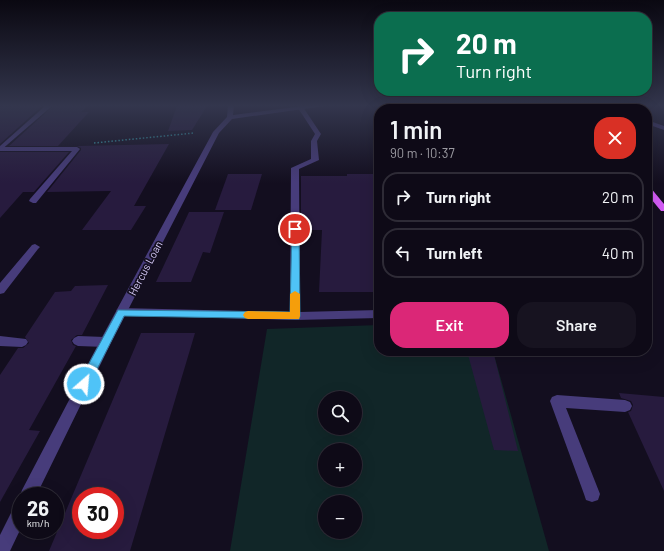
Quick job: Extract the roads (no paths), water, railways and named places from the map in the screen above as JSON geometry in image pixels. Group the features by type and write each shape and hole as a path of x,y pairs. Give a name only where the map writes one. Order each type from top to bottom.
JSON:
{"main road":[{"path":"652,196 664,209"}],"street":[{"path":"0,149 20,132"},
{"name":"Hercus Loan","path":"32,487 105,342 216,132"},
{"path":"295,316 295,168 315,160 314,141 318,134 317,132"},
{"path":"0,149 76,149 33,201"},
{"path":"0,290 35,247"},
{"path":"121,312 295,316 374,314"},
{"path":"0,341 22,342"},
{"path":"78,342 105,342"},
{"path":"592,494 557,401 625,406"},
{"path":"1,551 12,529"}]}
